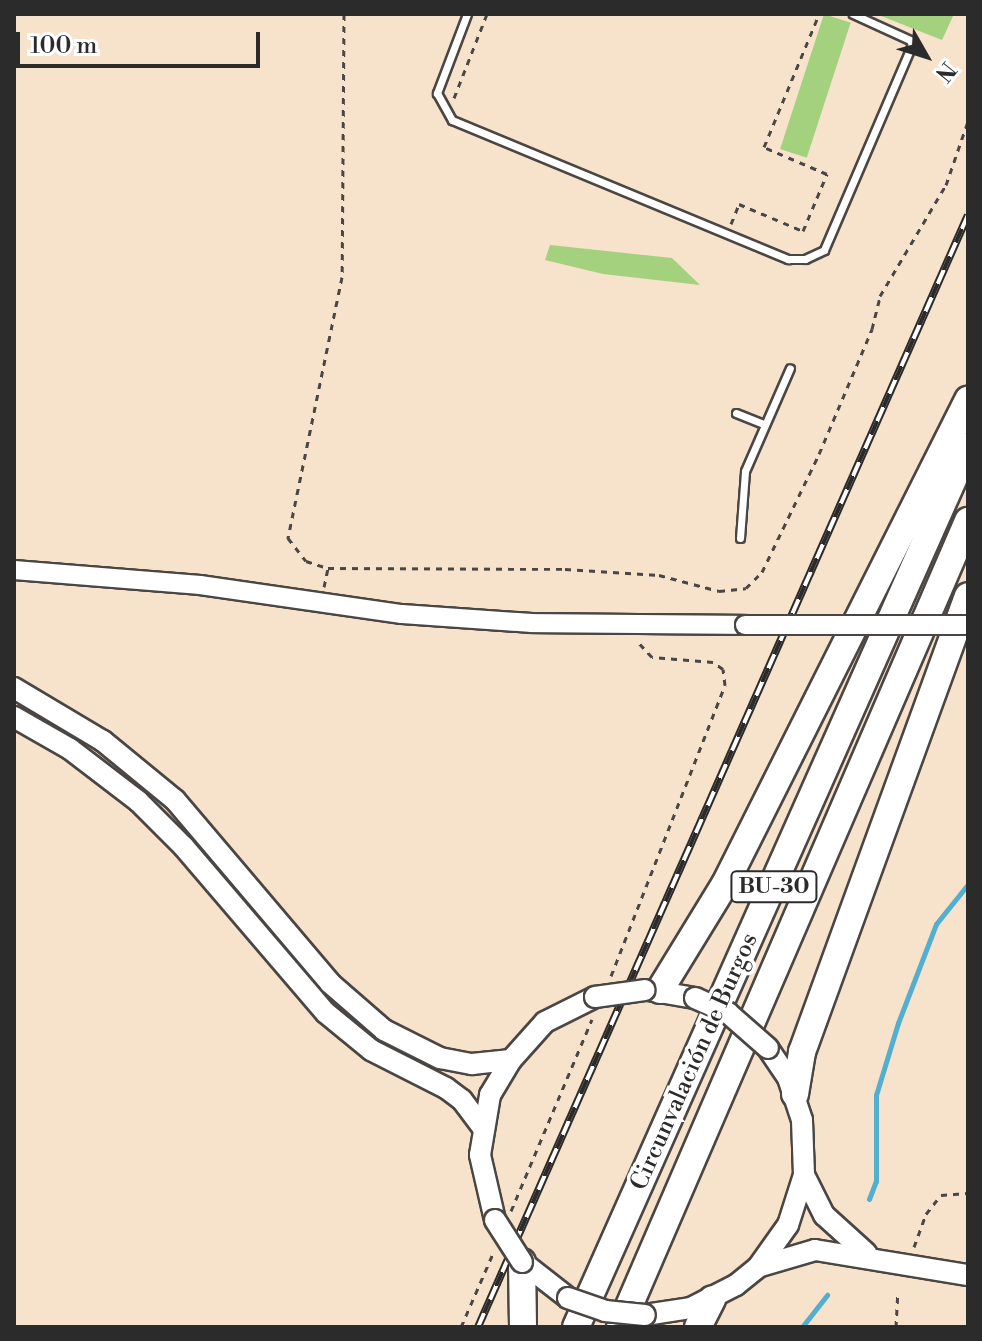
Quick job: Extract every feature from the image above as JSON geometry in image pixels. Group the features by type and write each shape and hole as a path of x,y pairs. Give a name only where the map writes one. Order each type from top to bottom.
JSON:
{"highway":[{"path":"652,990 725,884 968,400"},
{"name":"Circunvalación de Burgos","path":"576,1327 968,446"},
{"name":"Circunvalación de Burgos","path":"620,1327 968,521"},
{"path":"795,1094 802,1052 968,596"},
{"path":"522,1262 523,1327"},
{"path":"698,1327 712,1299"}],"main road":[{"path":"14,688 103,741 175,800 304,955 384,1030 440,1058 472,1064 511,1060"},
{"path":"14,717 70,749 138,801 184,847 326,1013 371,1050 446,1088 482,1127"},
{"path":"758,1267 788,1225 804,1175 805,1148 795,1094 768,1048 742,1023 695,998 652,990 600,996 545,1022 511,1060 490,1095 482,1127 482,1182 522,1262 568,1298 605,1311 645,1315 712,1299 758,1267 815,1250 968,1275"},
{"path":"804,1175 824,1215 879,1262"}],"street":[{"path":"14,570 200,585 402,614 638,626 968,625"}],"lane":[{"path":"467,14 437,93 452,120 788,259 805,259 824,250 912,45 910,40 853,14"},
{"path":"740,538 743,480 790,368"},
{"path":"736,413 765,425"}],"path":[{"path":"344,14 342,277 288,538 306,561 328,568 565,569 659,575 719,591 746,588 762,572 819,454 872,329 880,296 946,185 968,121"},
{"path":"451,105 487,14"},
{"path":"716,219 731,225 739,204 803,231 827,174 764,147 819,14"},
{"path":"502,1218 600,996 725,685 723,669 713,662 652,657 638,648 638,626"},
{"path":"914,1247 926,1214 941,1195 968,1193"},
{"path":"461,1327 497,1244"},
{"path":"896,1327 898,1292"}],"green space":[{"path":"824,14 851,23 807,158 780,149"},
{"path":"876,14 954,14 942,40"},
{"path":"550,245 672,258 700,285 603,274 545,260"}],"waterway":[{"path":"869,1199 876,1181 876,1095 898,1023 936,924 968,884"},
{"path":"802,1327 827,1295"}],"railway":[{"path":"478,1327 968,215"}]}
